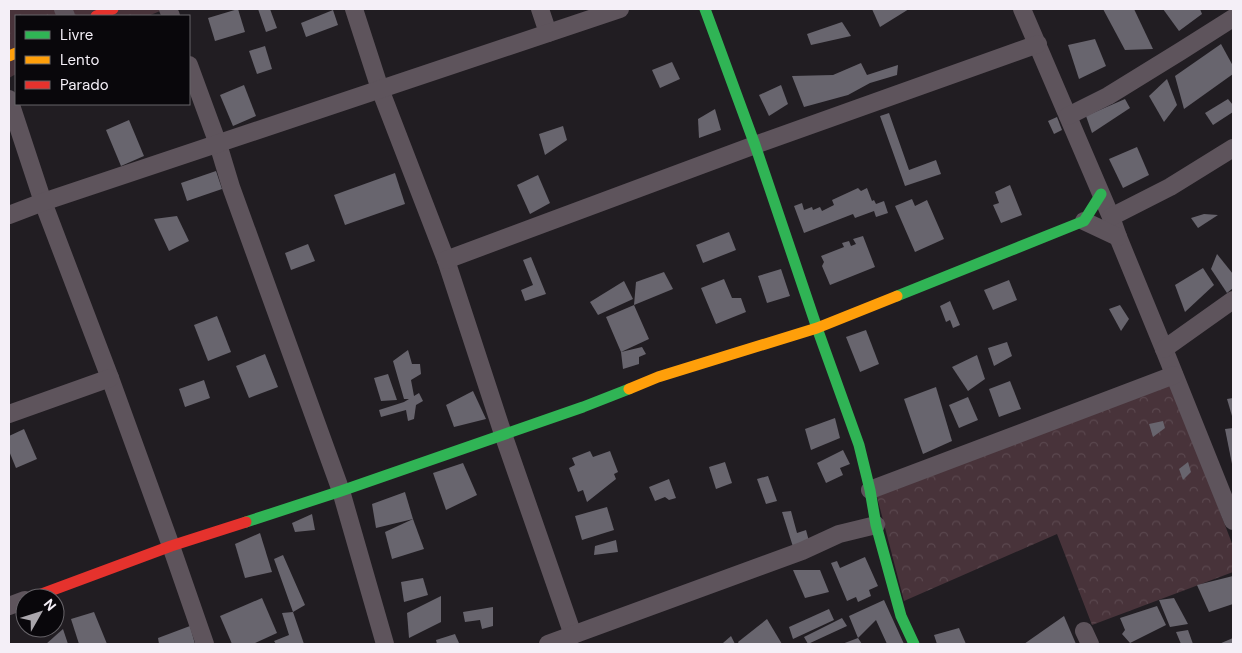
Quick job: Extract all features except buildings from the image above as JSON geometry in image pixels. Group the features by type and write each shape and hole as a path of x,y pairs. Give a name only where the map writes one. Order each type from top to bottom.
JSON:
{"street":[{"path":"98,15 113,9"},
{"path":"354,9 380,90 446,260 503,434 573,635"},
{"path":"540,9 548,33"},
{"path":"9,215 620,9"},
{"path":"705,9 755,145 859,445 876,525 901,616 914,644"},
{"path":"1022,9 1111,217 1233,520"},
{"path":"1068,116 1108,96 1233,18"},
{"path":"446,260 755,145 1038,44"},
{"path":"190,68 341,491 385,644"},
{"path":"9,100 43,202 110,378 205,644"},
{"path":"1111,217 1170,187 1233,148"},
{"path":"58,588 171,546 341,491 583,407 658,376 817,328 1084,221 1101,194"},
{"path":"1084,221 1118,237"},
{"path":"1164,349 1233,300"},
{"path":"870,490 1174,375"},
{"path":"9,414 110,378"},
{"path":"548,644 707,587 802,551 839,534 876,525"}],"green space":[{"path":"9,9 165,9 150,15 15,15 15,75 9,78"},
{"path":"1170,381 1233,546 1233,572 1092,625 1057,534 904,601 876,493"}],"traffic: fast":[{"path":"705,9 755,145 859,445 876,525 901,616 914,644"},
{"path":"897,296 1084,221 1101,194"},
{"path":"246,522 583,407 629,389"}],"traffic: slow":[{"path":"9,56 15,53"},
{"path":"629,389 658,377 817,328 897,296"}],"traffic: jam":[{"path":"98,15 113,9"},
{"path":"58,588 171,546 246,522"}]}
